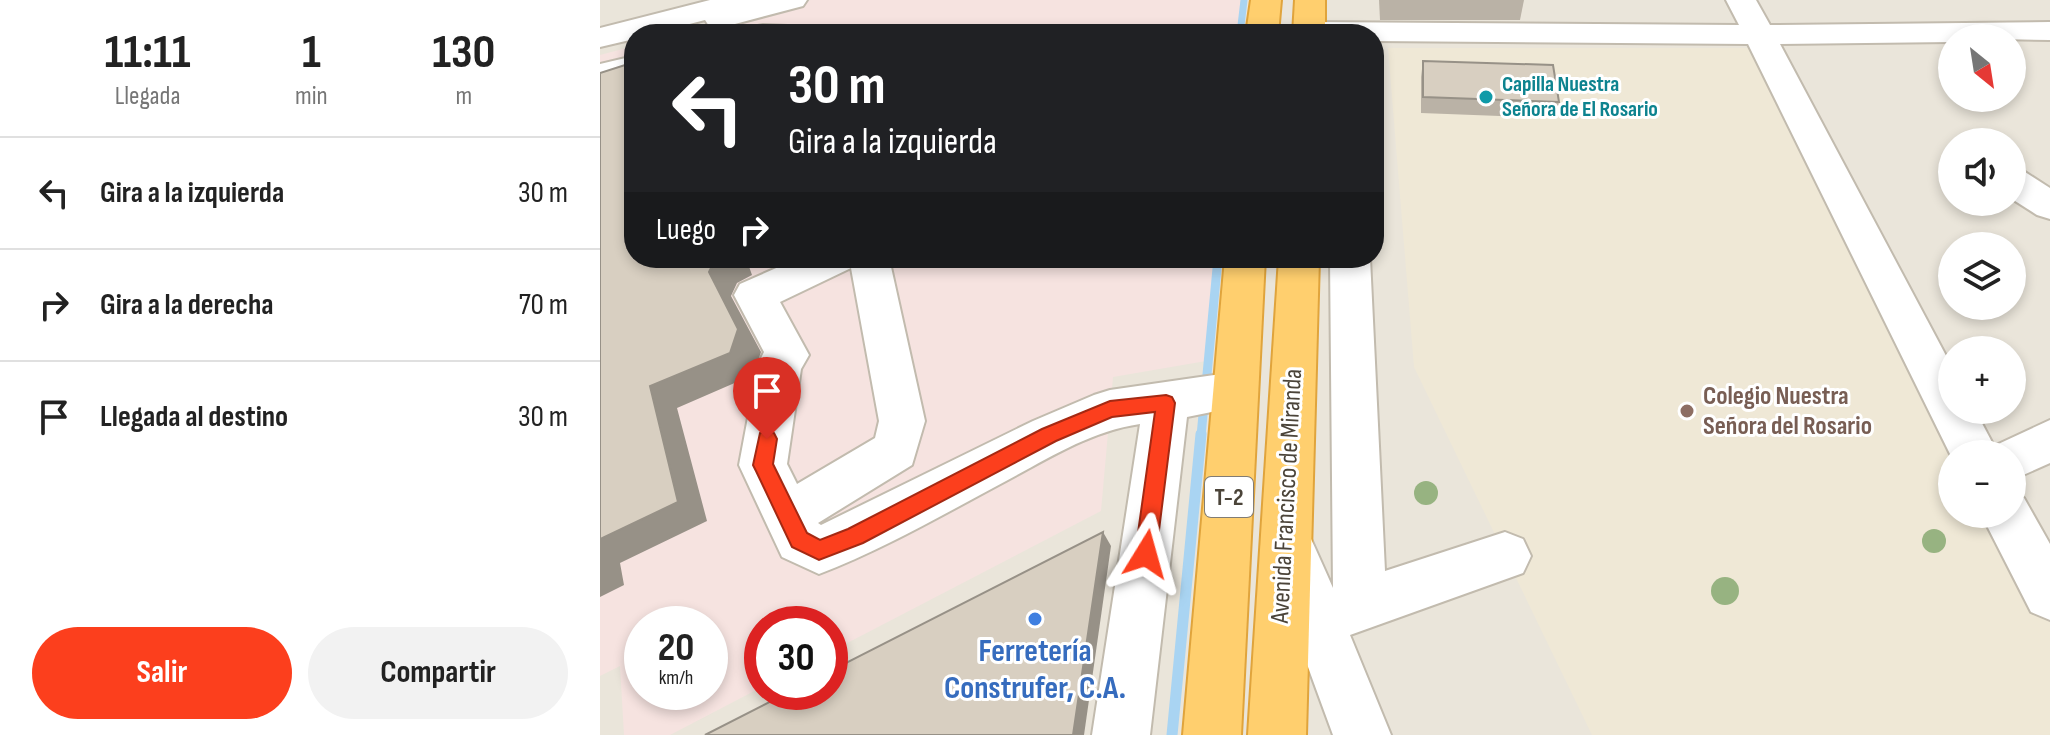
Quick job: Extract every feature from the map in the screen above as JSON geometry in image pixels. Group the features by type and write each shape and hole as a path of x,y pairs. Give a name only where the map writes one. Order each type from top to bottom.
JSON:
{"highway":[{"path":"1263,24 1266,0"},
{"name":"T-2","path":"1212,735 1244,268"},
{"name":"Avenida Francisco de Miranda","path":"1277,735 1298,268"}],"street":[{"path":"654,24 745,0"},
{"path":"680,24 700,12 792,0"},
{"path":"1343,0 1343,24"},
{"path":"1741,0 1967,440"},
{"path":"1384,33 1760,35 2050,31"},
{"path":"600,38 624,32"},
{"path":"600,51 624,45"},
{"path":"600,74 624,68"},
{"path":"2026,190 2050,206"},
{"path":"815,268 755,295 787,355 780,364 763,465 800,540 819,550 855,536 1049,435 1110,409 1235,391"},
{"path":"787,516 895,450 902,421 871,268"},
{"path":"1350,268 1338,612 1362,735"},
{"path":"1121,735 1166,403"},
{"path":"2026,452 2050,440"},
{"path":"2014,528 2050,594"},
{"path":"1285,537 1338,612"},
{"path":"1338,612 1505,556"}],"shaded area":[{"path":"600,0 2050,0 2050,735 600,735"},
{"path":"811,0 1241,0 1239,24 719,24"},
{"name":"Colegio Nuestra Señora del Rosario","path":"1388,48 1748,48 1938,410 1938,424 1945,424 1954,440 1938,440 1938,528 2000,528 2050,623 2050,735 1592,735 1414,367"},
{"path":"624,49 624,268 1215,268 1206,361 1113,377 1101,511 848,643 848,606 744,606 744,696 728,705 728,606 624,606 624,710 718,710 670,735 624,735 620,666 600,676 600,55"}],"building":[{"path":"1423,61 1553,65 1559,102 1423,97"},
{"path":"624,65 624,268 711,268 709,272 738,329 730,353 650,386 678,502 600,539 600,73"},
{"name":"Ferretería Construfer, C.A.","path":"1103,532 1073,735 705,735 754,710 848,710 848,662"}],"waterway":[{"path":"1241,24 1244,0"},
{"path":"1206,385 1217,268"},
{"path":"1201,436 1204,404"},
{"path":"1172,735 1201,434"}],"place":[{"name":"Capilla Nuestra Señora de El Rosario","path":"1486,97"},
{"name":"Colegio Nuestra Señora del Rosario","path":"1687,411"},
{"name":"Ferretería Construfer, C.A.","path":"1035,619"}],"route":[{"path":"767,439 763,465 800,540 819,550 855,536 1049,435 1110,409 1166,403 1146,554"}]}
